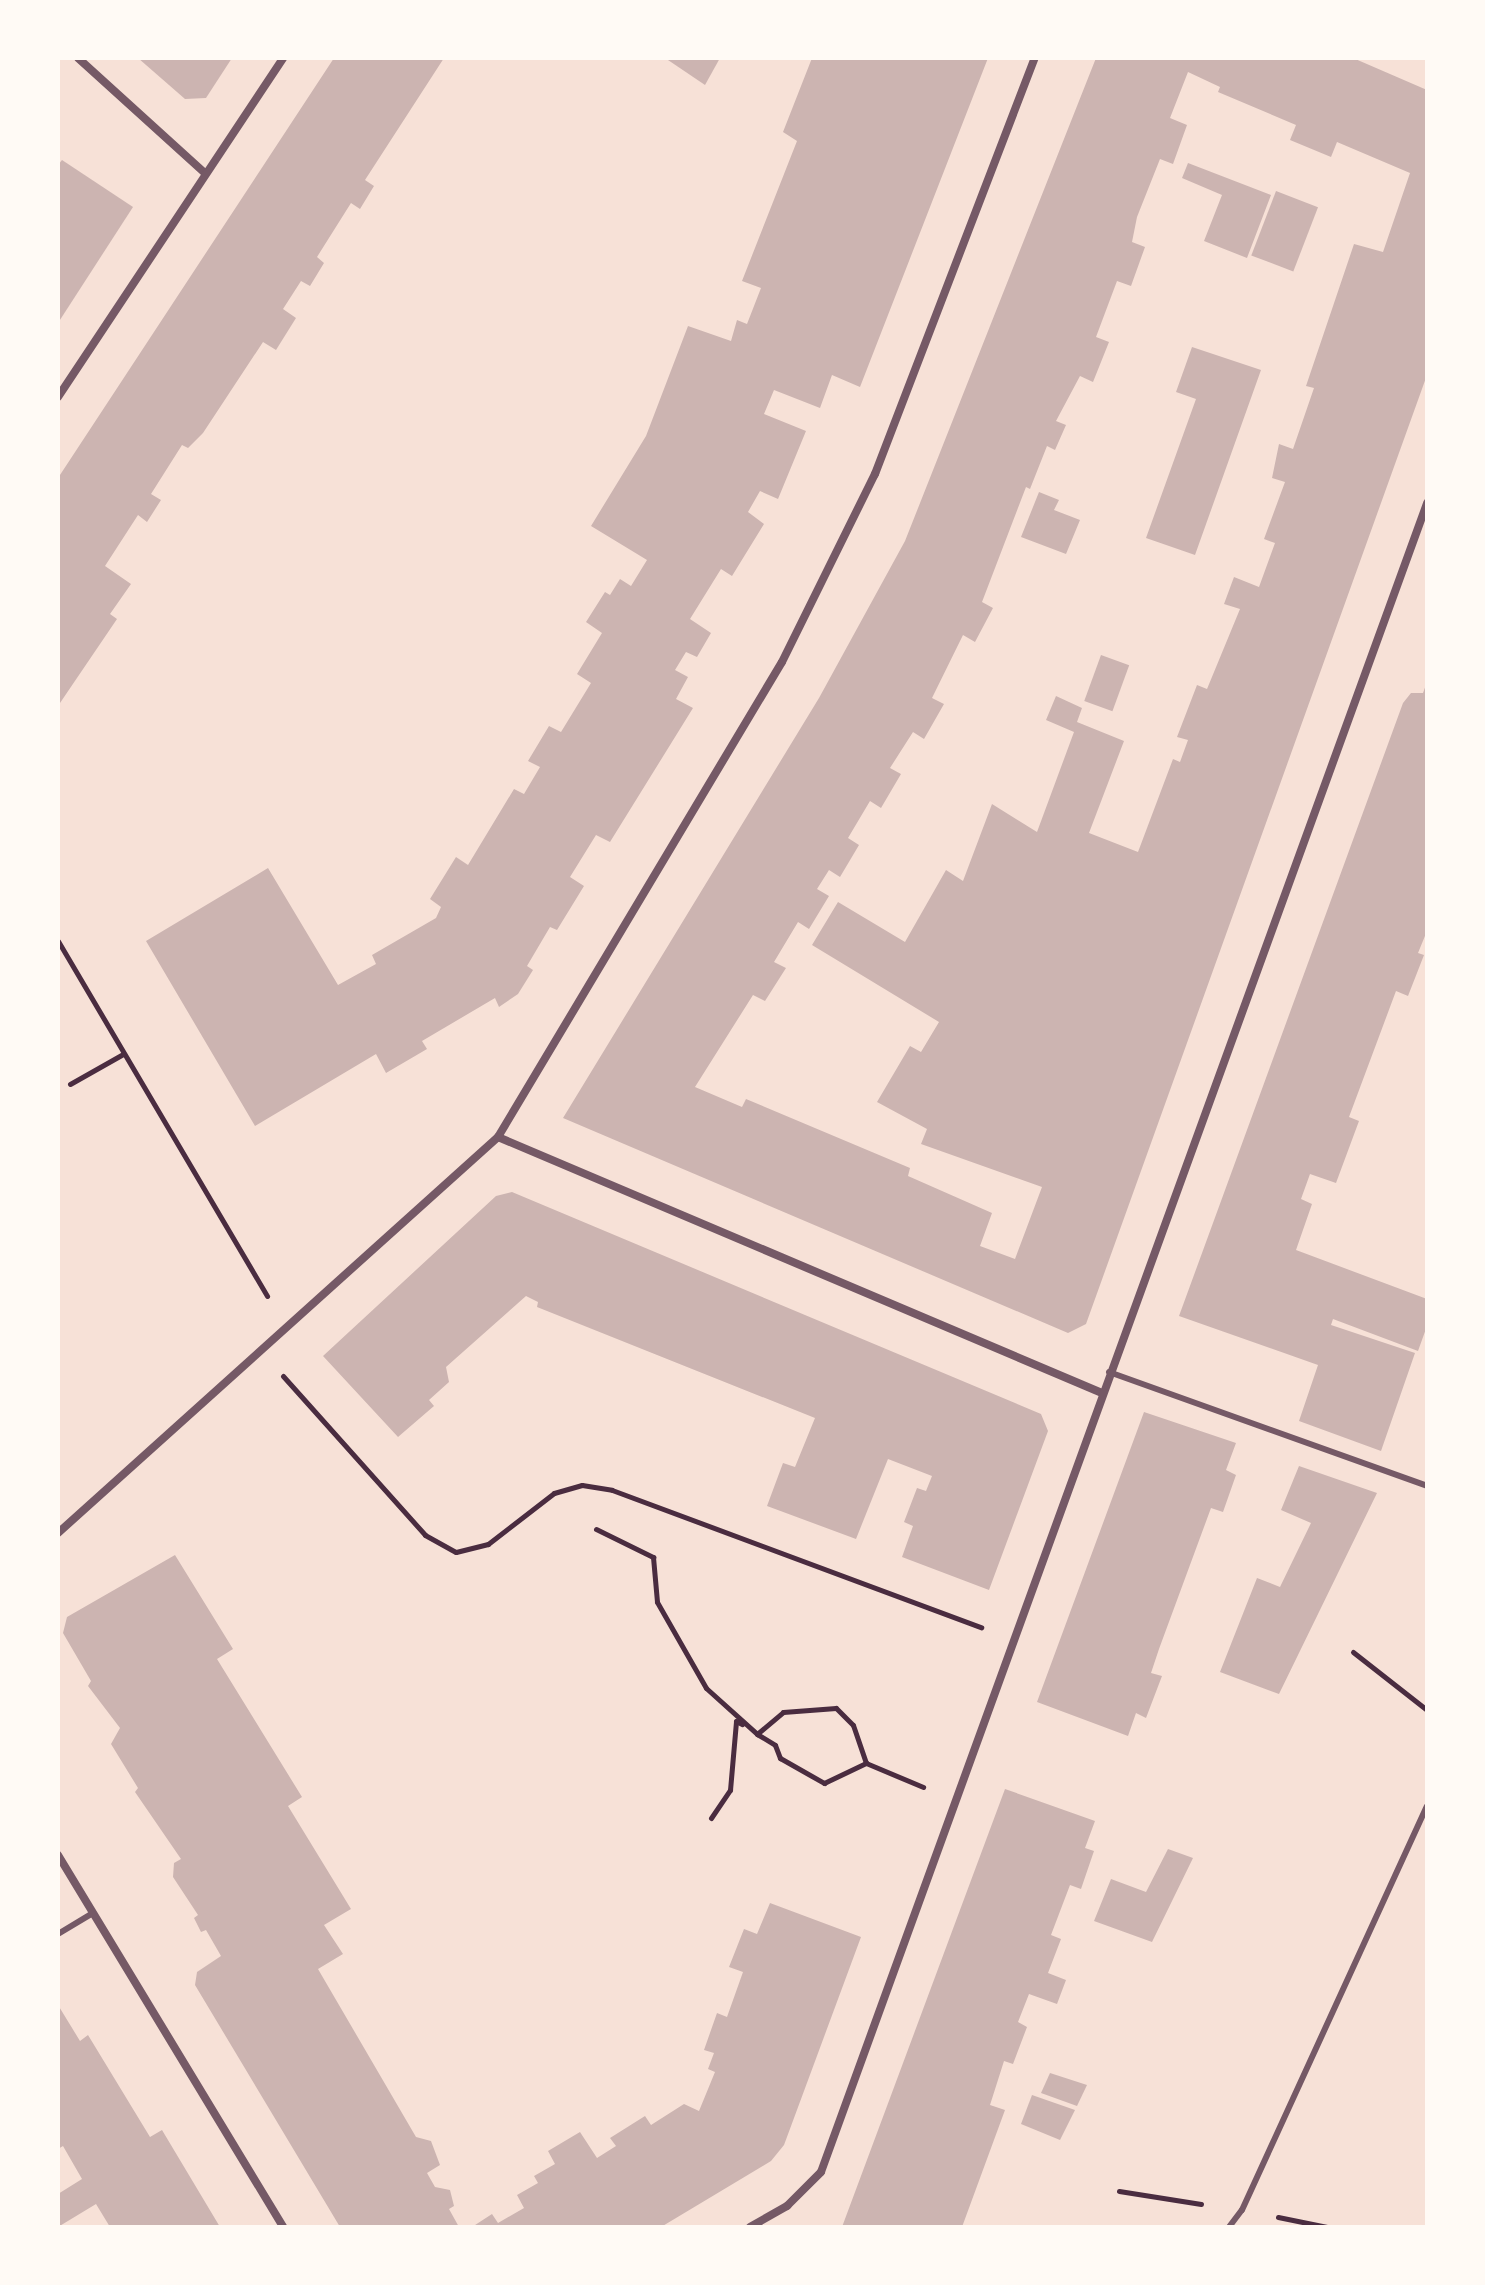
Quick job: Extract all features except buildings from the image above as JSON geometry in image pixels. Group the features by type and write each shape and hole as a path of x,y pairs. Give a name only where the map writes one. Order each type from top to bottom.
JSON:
{"street":[{"path":"78,58 205,173"},
{"path":"58,397 283,58"},
{"path":"58,1533 498,1137 795,635 875,474 1035,58"},
{"path":"750,2227 787,2206 821,2172 1427,503"},
{"path":"498,1137 1102,1393"},
{"path":"58,1855 283,2227"}],"lane":[{"path":"1109,1372 1427,1486"},
{"path":"1229,2227 1242,2210 1427,1806"},
{"path":"58,1934 93,1913"}],"path":[{"path":"58,941 286,1327"},
{"path":"70,1084 123,1054"},
{"path":"260,1351 425,1535 456,1552 488,1544 554,1493 597,1488 1016,1640"},
{"path":"596,1529 653,1557 657,1602 706,1688 757,1734"},
{"path":"1353,1652 1427,1710"},
{"path":"757,1734 783,1712 836,1708 853,1725 866,1763"},
{"path":"711,1818 730,1790 736,1721 775,1745 780,1758 824,1783 866,1763 957,1801"},
{"path":"1119,2191 1327,2227"}]}
